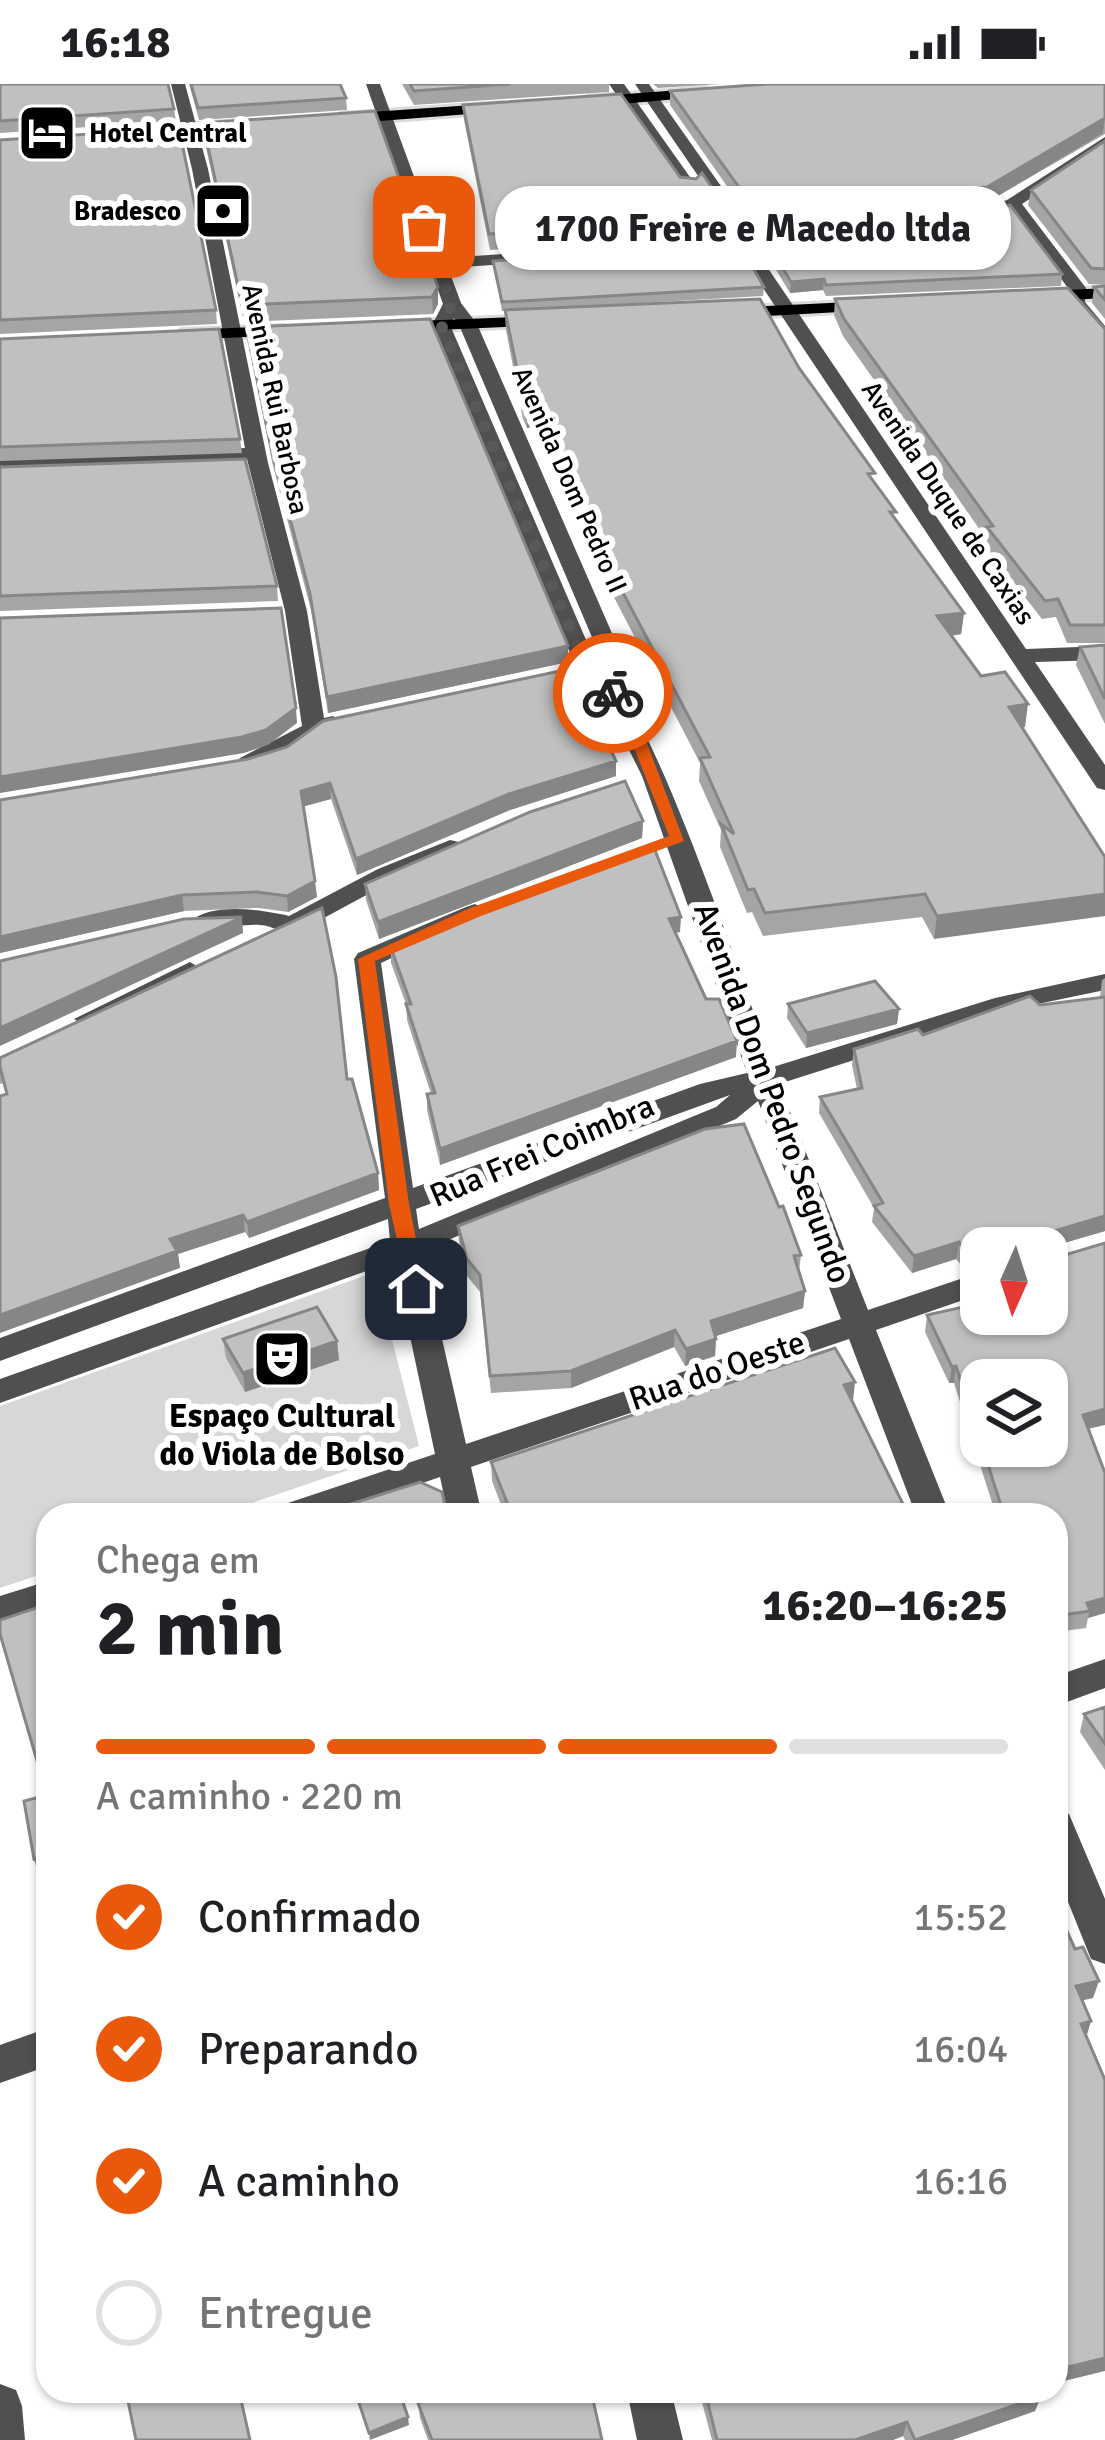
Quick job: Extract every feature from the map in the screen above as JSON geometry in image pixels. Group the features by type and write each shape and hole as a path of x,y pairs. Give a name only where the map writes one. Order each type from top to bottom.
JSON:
{"main road":[{"path":"578,102 620,91 718,92"},
{"path":"321,121 530,106"},
{"path":"118,134 255,125"},
{"path":"1008,299 1105,293"},
{"path":"718,313 897,304"},
{"path":"371,328 559,320"},
{"path":"161,336 301,330"}],"street":[{"name":"Avenida Rui Barbosa","path":"178,84 258,458 284,612 314,727"},
{"path":"373,84 452,304 441,325"},
{"name":"Avenida Duque de Caxias","path":"646,90 734,244 786,310 1105,782"},
{"path":"620,91 703,207"},
{"path":"949,218 990,212 1012,203 1105,142"},
{"path":"1012,203 1077,288 1074,295 1105,337"},
{"path":"437,263 734,244 770,235"},
{"name":"Avenida Dom Pedro II","path":"452,304 468,324 548,505 592,669"},
{"name":"Avenida Dom Pedro II","path":"441,325 592,669"},
{"path":"478,406 503,403"},
{"path":"0,469 258,458"},
{"path":"519,508 548,505"},
{"path":"1018,656 1105,652"},
{"name":"Avenida Dom Pedro Segundo","path":"592,669 643,779 928,1503"},
{"path":"229,766 278,754 314,727 358,716"},
{"path":"254,943 387,874 482,834"},
{"path":"463,1503 406,1246 367,959 493,906"},
{"path":"168,927 261,917 293,926"},
{"path":"59,1033 215,959"},
{"name":"Rua Frei Coimbra","path":"0,1350 710,1090 764,1081 1005,1002 1105,982"},
{"name":"Rua Frei Coimbra","path":"0,1391 406,1246 726,1113 764,1081"},
{"name":"Rua do Oeste","path":"328,1503 960,1290"},
{"path":"0,1610 36,1599"},
{"path":"1068,1687 1105,1673"},
{"path":"1068,1855 1105,1947"},
{"path":"0,2064 36,2051"},
{"path":"652,2403 660,2440"},
{"path":"0,2406 2,2440"}],"shaded area":[{"path":"375,1272 419,1446 252,1503 36,1503 36,1576 0,1588 0,1406"}],"building":[{"path":"0,84 168,84 174,109 0,121"},
{"path":"191,84 340,84 346,98 198,108"},
{"path":"410,84 510,84 414,91"},
{"path":"768,84 1105,84 1105,118 987,187 756,211 670,91"},
{"path":"621,94 680,177 696,179 702,173 731,216 489,234 463,105"},
{"path":"375,111 438,287 432,297 242,305 203,123"},
{"path":"179,128 216,310 0,320 0,140"},
{"path":"1105,141 1105,269 1091,268 1031,190"},
{"path":"1010,205 1062,274 826,285 824,279 791,282 762,234 992,211"},
{"path":"738,242 764,287 502,302 493,261"},
{"path":"1068,288 1105,329 1105,625 1070,625 1058,599 1045,601 987,527 993,526 844,319 835,299"},
{"path":"760,299 799,368 875,473 868,474 896,512 890,512 964,613 937,616 981,676 1005,672 1028,704 1009,707 1105,857 1105,894 937,916 925,894 765,913 754,889 748,890 721,824 734,834 700,758 710,757 603,555 552,426 538,406 527,407 523,399 505,310"},
{"path":"430,319 568,646 327,697 310,594 271,447 246,327"},
{"path":"219,329 240,439 0,447 0,339"},
{"path":"245,459 277,586 0,596 0,467"},
{"path":"281,608 296,708 266,730 0,777 0,618"},
{"path":"1105,645 1105,699 1080,647"},
{"path":"579,667 584,678 573,680 602,716 576,722 610,748 616,761 509,794 356,859 330,783 301,791 315,881 287,896 257,892 182,895 0,937 0,800 248,759 287,747 323,721"},
{"path":"625,781 643,821 378,922 365,884 530,812"},
{"path":"653,845 681,917 669,919 706,999 719,999 737,1041 440,1149 427,1094 435,1093 391,948 486,906"},
{"path":"322,908 336,977 347,1079 352,1079 378,1173 247,1222 243,1215 170,1239 177,1251 0,1315 0,1096 7,1094 0,1058"},
{"path":"242,917 0,1028 0,961 184,919"},
{"path":"875,981 899,1009 807,1033 788,1004"},
{"path":"1030,996 1040,1005 1105,997 1105,1216 1067,1227 960,1227 960,1243 914,1256 874,1206 883,1203 820,1097 862,1088 854,1049 918,1029 923,1035"},
{"path":"744,1124 801,1255 794,1256 805,1291 711,1321 716,1339 686,1349 675,1330 571,1371 490,1376 480,1275 467,1259 458,1226 705,1129"},
{"path":"1105,1243 1105,1409 1083,1415 1105,1473 1105,1598 1087,1603 1090,1611 1068,1614 1068,1503 1000,1503 989,1467 1068,1467 1068,1359 960,1359 960,1378 927,1315 960,1308 960,1335 1068,1335 1068,1254"},
{"path":"317,1307 337,1341 243,1373 223,1339"},
{"path":"835,1348 855,1382 844,1385 903,1503 507,1503 491,1462"},
{"path":"420,1482 442,1492 444,1503 354,1503"},
{"path":"36,1608 36,1757 0,1634 0,1620"},
{"path":"1105,1707 1105,1744 1084,1714"},
{"path":"36,1798 34,1859 24,1801"},
{"path":"1068,1933 1075,1949 1083,1947 1099,1981 1076,1986 1091,2021 1081,2024 1105,2080 1105,2358 1068,2367"},
{"path":"128,2403 242,2403 250,2440 136,2440"},
{"path":"359,2403 403,2403 408,2417 369,2433"},
{"path":"418,2403 594,2403 602,2440 432,2440"},
{"path":"708,2403 1021,2403 915,2440 907,2422 855,2440 717,2440"}],"way so far":[{"path":"424,227 452,304 441,325 587,668 603,675 613,693"}],"place":[{"name":"Hotel Central","path":"47,133"},
{"name":"Bradesco","path":"223,211"},
{"name":"1700 Freire e Macedo ltda","path":"424,227"},
{"name":"Espaço Cultural do Viola de Bolso","path":"282,1359"}],"route":[{"path":"416,1289 399,1204 367,959 476,912 678,838 638,738 613,693"}]}
